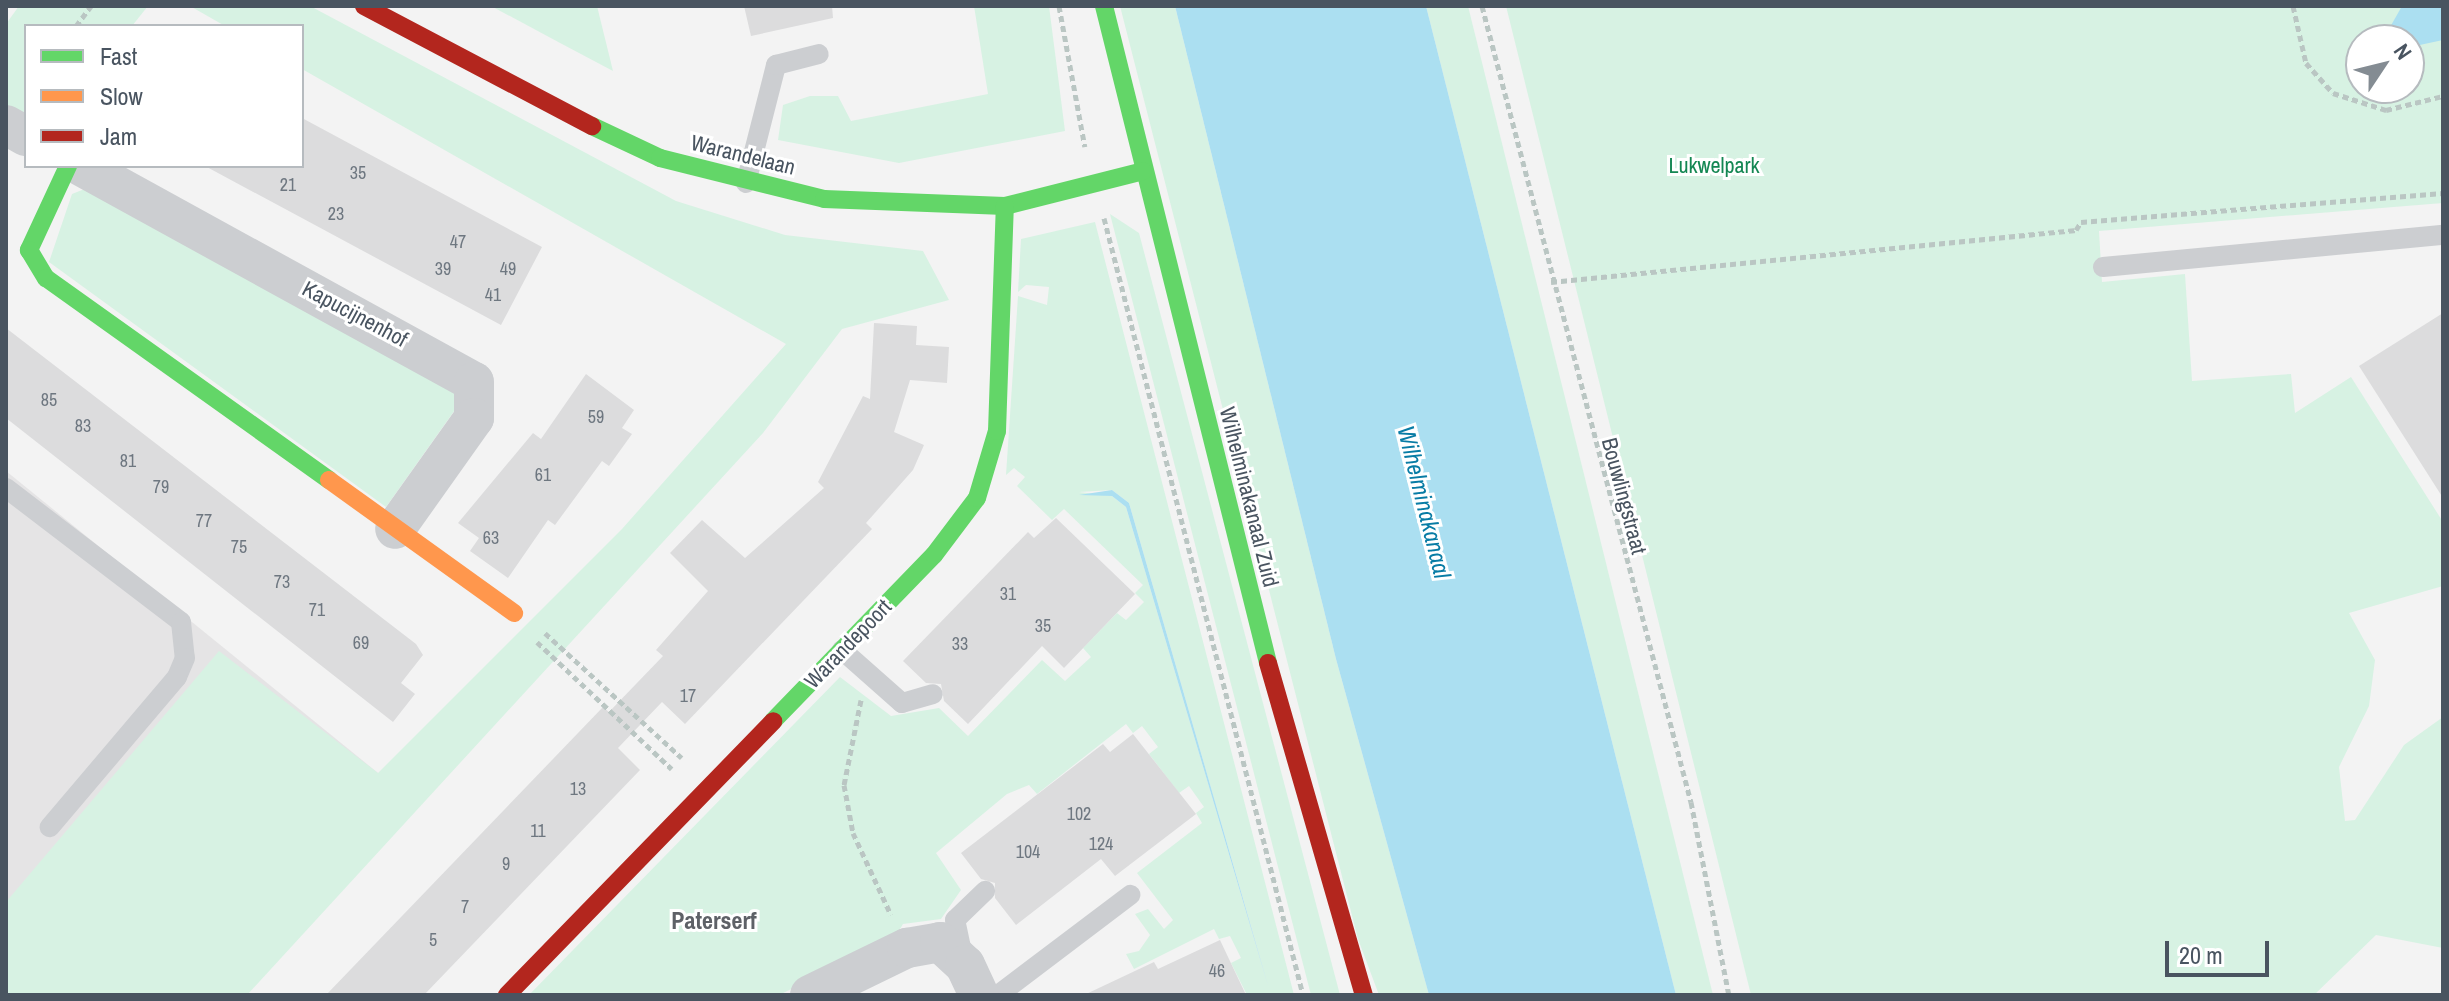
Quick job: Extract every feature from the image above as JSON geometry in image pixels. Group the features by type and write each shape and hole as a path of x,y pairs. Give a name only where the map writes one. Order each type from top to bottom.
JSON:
{"street":[{"name":"Warandelaan","path":"364,6 563,113 660,158 746,183 881,204 1005,206 1143,171"},
{"name":"Wilhelminakanaal Zuid","path":"1104,6 1248,593 1364,995"},
{"path":"6,125 24,135"},
{"path":"67,168 29,250 46,278 514,613"},
{"name":"Kapucijnenhof","path":"85,168 474,382 474,418 395,529"},
{"name":"Warandepoort","path":"507,995 934,555 977,498 997,431 1005,206"},
{"path":"810,995 907,948 940,942 972,980"}],"lane":[{"path":"746,183 776,65 819,54"},
{"path":"2103,267 2443,235"},
{"path":"6,488 181,622 185,658 177,677 50,827"},
{"path":"842,650 868,678 902,703 933,694"},
{"path":"972,980 955,920 985,891"},
{"path":"998,995 1130,895"}],"path":[{"path":"78,24 91,6"},
{"path":"1059,6 1093,185 1303,995"},
{"name":"Bouwlingstraat","path":"1482,6 1551,282 1691,802 1729,995"},
{"path":"2293,6 2306,63 2333,93 2386,110 2443,96"},
{"path":"1551,282 2076,230 2081,222 2443,193"},
{"path":"514,613 552,637 705,790"},
{"path":"514,613 705,790"},
{"path":"868,678 847,743 844,785 853,833 907,948"}],"shaded area":[{"path":"6,471 378,773 6,995"}],"green space":[{"path":"19,6 148,6 134,24 24,24 24,119 6,109 6,24"},
{"path":"190,6 310,6 676,201 785,235 923,251 949,300 842,329 763,433 247,995 6,995 6,902 219,651 378,773 622,529 786,344 304,70 304,24 222,24"},
{"path":"491,6 597,6 613,71 562,44"},
{"path":"974,6 1049,6 1065,131 899,163 778,140 783,105 810,96 838,96 851,121 988,94"},
{"path":"1120,6 1175,6 1336,659 1429,995 1379,995 1358,939"},
{"path":"1426,6 1468,6 1713,995 1676,995"},
{"name":"Lukwelpark","path":"1506,6 2443,6 2443,203 2099,231 2102,282 2185,274 2192,381 2291,374 2295,413 2351,377 2443,522 2443,586 2349,613 2375,660 2369,706 2339,767 2345,821 2355,820 2404,745 2443,717 2443,948 2376,935 2314,995 1751,995"},
{"path":"97,184 456,382 462,400 386,507 49,262 72,194"},
{"path":"1110,214 1139,233 1340,995 1311,995"},
{"path":"1095,222 1294,995 1247,995 1231,963 1241,958 1230,936 1219,939 1214,929 1134,969 1126,954 1139,951 1150,935 1135,914 1148,909 1164,929 1173,920 1137,873 1202,823 1196,813 1204,807 1189,786 1179,793 1149,754 1158,747 1142,726 1133,733 1126,724 1037,794 1029,785 1007,794 936,853 961,890 941,919 903,924 894,939 779,995 529,995 840,677 891,716 939,708 968,736 1042,660 1065,681 1091,657 1083,648 1117,613 1126,620 1144,602 1135,593 1143,585 1064,509 1052,520 1017,486 1025,477 1014,468 1006,475 1018,296 1047,305 1049,287 1026,285 1018,292 1021,239","holes":["1112,490 1129,503 1269,989 1126,507 1112,496 1079,492"]}],"water":[{"name":"Wilhelminakanaal","path":"1175,6 1426,6 1676,995 1429,995 1336,659"},
{"path":"2402,6 2443,6 2443,40 2425,44 2425,24 2392,24"},
{"path":"1112,490 1129,503 1269,989 1126,507 1112,496 1079,495"}],"building":[{"path":"744,6 832,6 833,18 751,36"},
{"path":"304,119 542,247 501,325 209,168 304,168"},
{"path":"2443,313 2443,498 2359,366"},
{"path":"874,323 917,326 916,345 949,347 947,383 910,380 894,432 924,445 913,470 866,523 872,529 685,724 662,702 618,748 640,770 424,995 326,995 603,707 609,712 663,656 656,650 708,591 670,553 702,520 745,558 824,488 818,482 863,396 870,399"},
{"path":"6,328 416,644 423,655 401,683 415,694 393,722 6,418"},
{"path":"586,374 634,410 622,428 632,434 609,466 602,461 555,525 548,520 508,578 470,551 479,538 458,523 533,433 541,439"},
{"path":"1056,518 1135,594 1064,668 1042,646 968,724 944,701 941,684 926,683 903,661 1028,532 1034,538"},
{"path":"1133,734 1196,814 1115,876 1101,859 1016,925 995,898 995,883 981,879 961,853 1103,744 1110,752"},
{"path":"1220,940 1246,995 1084,995 1154,962 1158,969"}],"traffic: fast":[{"path":"1104,6 1268,663"},
{"path":"592,126 660,158 824,199 1005,206 1143,171"},
{"path":"67,168 29,250 46,278 329,480"},
{"path":"773,721 934,555 977,498 997,431 1005,206"}],"traffic: slow":[{"path":"329,480 514,613"}],"traffic: jam":[{"path":"364,6 592,126"},
{"path":"1268,663 1364,995"},
{"path":"507,995 773,721"}],"district":[{"name":"Paterserf","path":"714,921"}]}
